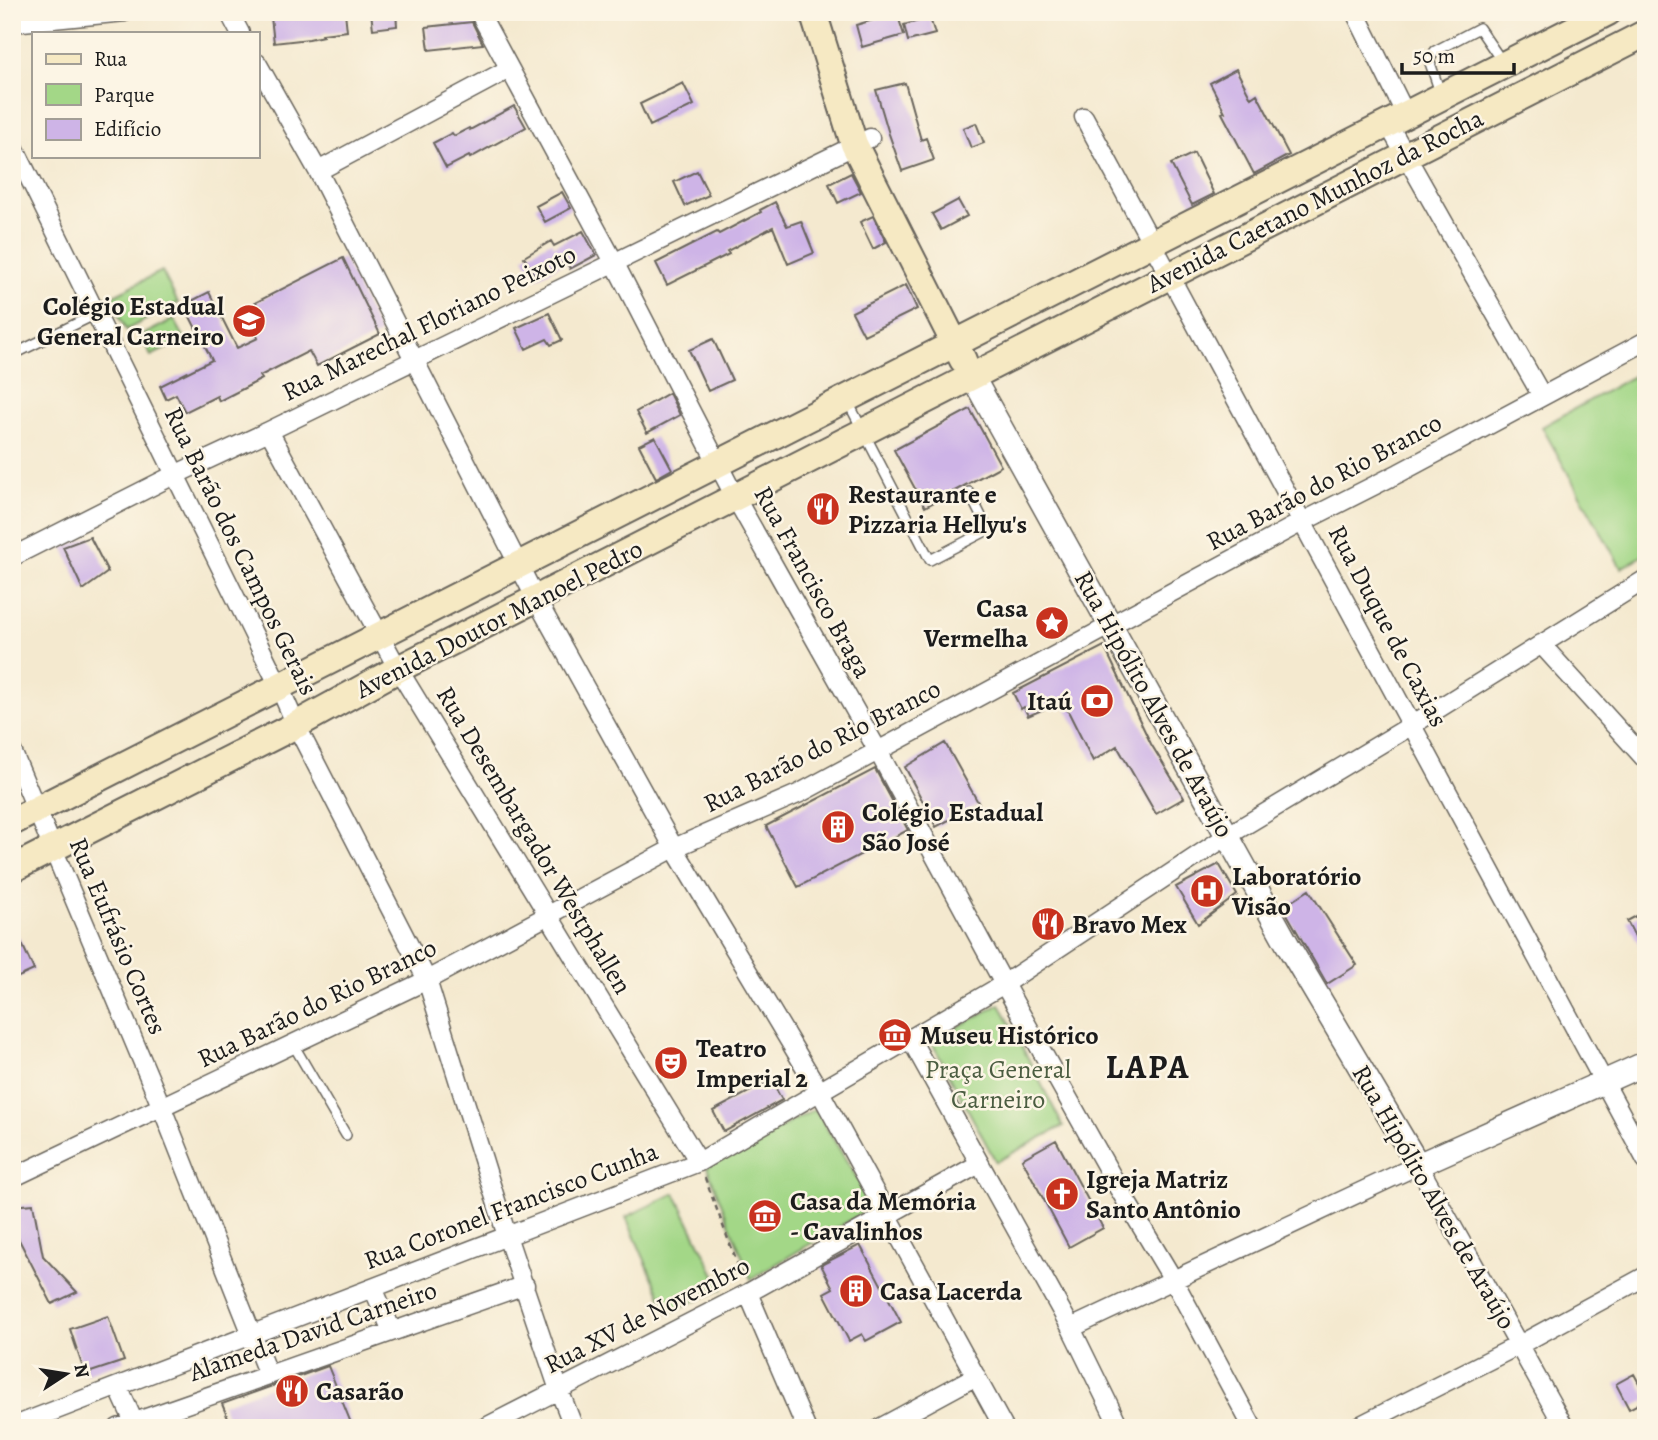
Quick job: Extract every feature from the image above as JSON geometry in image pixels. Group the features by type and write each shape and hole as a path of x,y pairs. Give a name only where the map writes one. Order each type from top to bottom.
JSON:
{"main road":[{"path":"813,12 862,141 891,188 978,373"},
{"path":"831,12 862,141"},
{"name":"Avenida Caetano Munhoz da Rocha","path":"961,340 1608,12"},
{"name":"Avenida Caetano Munhoz da Rocha","path":"978,373 1646,33"},
{"name":"Avenida Doutor Manoel Pedro","path":"12,822 961,340"},
{"name":"Avenida Doutor Manoel Pedro","path":"12,869 978,373"}],"street":[{"path":"12,23 47,16 125,12"},
{"path":"229,12 239,32"},
{"name":"Rua Francisco Braga","path":"479,12 614,262 735,497 878,751 1004,984 1174,1281 1253,1428"},
{"path":"1355,12 1397,119 1405,155 1542,396"},
{"path":"259,67 318,171 536,598 674,848 820,1092 1004,1428"},
{"path":"318,171 509,69"},
{"name":"Rua Duque de Caxias","path":"1084,117 1646,1160"},
{"name":"Rua Marechal Floriano Peixoto","path":"12,557 175,474 269,431 862,141"},
{"name":"Rua Barão dos Campos Gerais","path":"12,143 296,725 427,980 508,1236 574,1428"},
{"name":"Rua Barão do Rio Branco","path":"12,1178 427,980 674,848 800,793 1302,522 1646,341"},
{"name":"Rua Hipólito Alves de Araújo","path":"978,373 1110,625 1227,836 1290,949 1418,1165 1565,1428"},
{"name":"Rua Desembargador Westphallen","path":"269,431 398,669 699,1162"},
{"name":"Rua Coronel Francisco Cunha","path":"12,1427 699,1162 1004,984 1227,836 1412,725 1646,579"},
{"path":"1541,644 1646,760"},
{"name":"Rua Eufrásio Cortes","path":"12,751 162,1108 268,1375"},
{"path":"910,1038 1071,1328 1120,1428"},
{"path":"1071,1328 1418,1165 1646,1063"},
{"name":"Rua XV de Novembro","path":"484,1428 748,1293 979,1164"},
{"path":"1354,1428 1519,1345 1646,1276"},
{"name":"Alameda David Carneiro","path":"126,1425 525,1284"},
{"path":"373,1288 392,1331"},
{"path":"748,1293 806,1428"},
{"path":"880,1428 976,1376"},
{"path":"118,1387 126,1425"}],"lane":[{"path":"1441,97 1429,60 1435,51 1479,28 1504,65"},
{"path":"12,355 96,314"},
{"path":"847,398 930,560 988,530 969,492"},
{"path":"293,1044 346,1136"}],"path":[{"path":"699,1162 748,1293"}],"green space":[{"path":"162,271 178,303 126,330 110,297"},
{"path":"174,319 185,339 151,356 141,336"},
{"path":"1646,369 1646,554 1621,568 1542,427"},
{"name":"Praça General Carneiro","path":"1000,1004 1063,1126 996,1162 931,1041"},
{"path":"815,1109 874,1206 751,1279 707,1167"},
{"path":"675,1193 722,1289 668,1313 626,1217"}],"building":[{"path":"345,12 347,31 274,43 271,17"},
{"path":"371,12 396,12 397,26 373,29"},
{"path":"897,13 904,35 862,47 856,25"},
{"path":"930,18 935,34 908,41 904,25"},
{"path":"472,22 483,44 429,50 426,27"},
{"path":"1236,69 1251,98 1257,94 1289,155 1254,174 1222,113 1225,112 1210,83"},
{"path":"683,83 694,105 650,126 640,104"},
{"path":"905,83 921,140 926,138 934,160 902,171 876,90"},
{"path":"514,106 526,127 446,168 433,143 452,133 454,136 469,128 470,130"},
{"path":"976,123 984,143 971,148 963,128"},
{"path":"1194,153 1214,194 1192,205 1171,164"},
{"path":"697,171 709,195 685,206 674,182"},
{"path":"851,173 861,192 838,203 829,184"},
{"path":"562,192 571,208 545,222 536,206"},
{"path":"958,200 967,216 941,230 932,214"},
{"path":"775,202 787,226 801,221 814,253 788,264 773,227 727,251 729,254 667,285 656,263 717,232 719,234"},
{"path":"873,216 886,242 873,249 860,222"},
{"path":"583,231 596,255 570,269 566,261 536,278 524,257 551,241 554,246"},
{"path":"343,258 380,334 317,366 309,351 219,401 217,396 185,412 176,394 166,399 160,386 212,360 184,305 209,292 237,348 258,338 243,309"},
{"path":"906,285 917,309 864,335 852,312"},
{"path":"549,313 562,340 551,345 547,339 526,349 516,328"},
{"path":"713,339 732,380 708,391 689,350"},
{"path":"669,393 680,415 647,433 636,412"},
{"path":"970,409 1001,466 925,507 894,450"},
{"path":"655,437 672,469 656,478 639,445"},
{"path":"90,537 108,572 83,590 63,547"},
{"name":"Itaú","path":"1104,646 1151,744 1184,798 1156,814 1117,746 1093,761 1063,701 1028,716 1013,693"},
{"path":"945,743 979,804 936,827 905,767"},
{"name":"Colégio Estadual São José","path":"875,769 908,830 798,887 766,826"},
{"name":"Laboratório Visão","path":"1219,864 1237,895 1198,924 1176,887"},
{"path":"1309,890 1357,965 1327,984 1283,907"},
{"path":"1646,911 1646,958 1627,921"},
{"path":"12,922 34,970 12,980"},
{"path":"771,1080 782,1100 724,1132 713,1111"},
{"name":"Igreja Matriz Santo Antônio","path":"1056,1140 1103,1228 1069,1247 1022,1159"},
{"path":"33,1204 43,1256 77,1292 52,1304 14,1230 12,1206"},
{"name":"Casa Lacerda","path":"860,1245 901,1322 866,1341 862,1334 849,1341 824,1293 833,1288 821,1265"},
{"path":"108,1316 124,1361 85,1374 70,1329"},
{"name":"Casarão","path":"328,1366 353,1428 232,1428 222,1404"},
{"path":"1634,1374 1646,1400 1629,1409 1616,1384"}],"place":[{"name":"Colégio Estadual General Carneiro","path":"249,321"},
{"name":"Restaurante e Pizzaria Hellyu's","path":"823,509"},
{"name":"Casa Vermelha","path":"1052,623"},
{"name":"Itaú","path":"1097,701"},
{"name":"Colégio Estadual São José","path":"838,827"},
{"name":"Laboratório Visão","path":"1207,891"},
{"name":"Bravo Mex","path":"1048,924"},
{"name":"Museu Histórico","path":"895,1035"},
{"name":"Teatro Imperial 2","path":"671,1063"},
{"name":"Igreja Matriz Santo Antônio","path":"1062,1194"},
{"name":"Casa da Memória - Cavalinhos","path":"765,1216"},
{"name":"Casa Lacerda","path":"856,1291"},
{"name":"Casarão","path":"292,1391"}],"district":[{"name":"LAPA","path":"1148,1066"}]}
